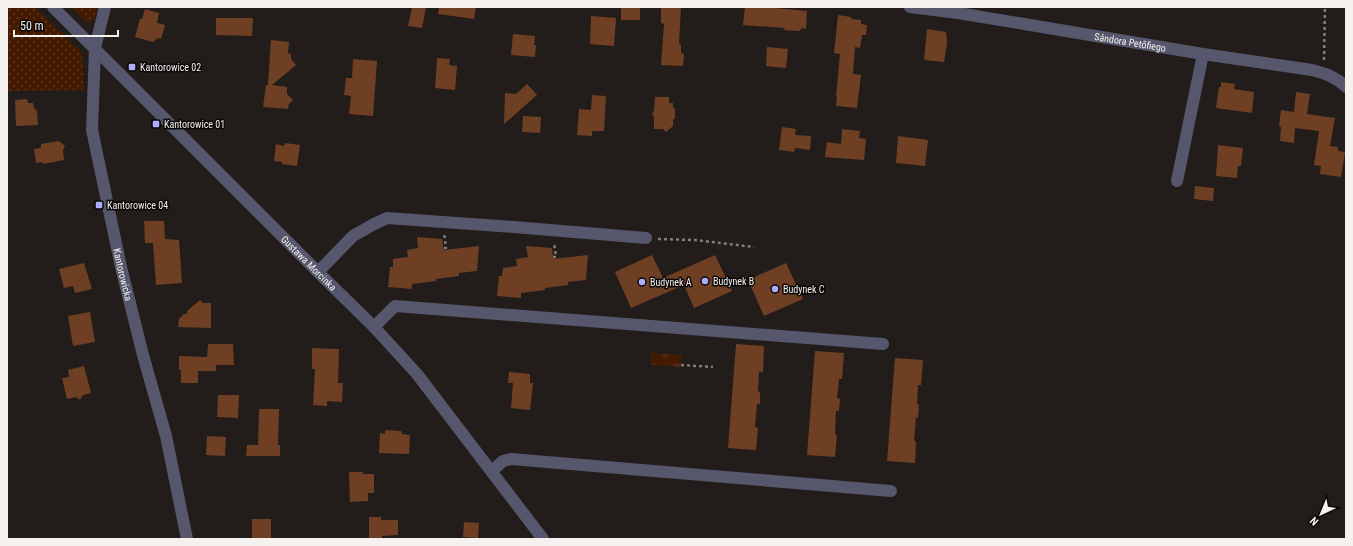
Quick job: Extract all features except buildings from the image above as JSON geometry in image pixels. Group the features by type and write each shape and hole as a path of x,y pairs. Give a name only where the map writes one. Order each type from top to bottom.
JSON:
{"street":[{"name":"Gustawa Morcinka","path":"53,7 374,327 417,374 543,539"},
{"name":"Kantorowicka","path":"106,7 95,48 92,130 121,267 143,355 166,436 187,539"},
{"name":"Sándora Petőfiego","path":"910,7 958,13 1203,54 1312,70 1324,73 1339,80 1346,87"},
{"path":"1177,181 1203,54"},
{"path":"318,272 353,236 387,218 646,238"},
{"path":"374,327 395,306 883,344"},
{"path":"492,472 503,461 511,459 891,490"}],"path":[{"path":"1324,73 1325,7"},
{"path":"552,230 556,257 553,257"},
{"path":"646,238 695,240 754,248"},
{"path":"681,364 713,367"}],"green space":[{"path":"7,7 35,7 82,53 84,90 7,91"},
{"path":"71,7 98,7 94,19 88,23"},
{"path":"651,353 682,355 681,367 651,365"}],"place":[{"name":"Kantorowice 02","path":"132,67"},
{"name":"Kantorowice 01","path":"156,124"},
{"name":"Kantorowice 04","path":"99,205"},
{"name":"Budynek B","path":"705,281"},
{"name":"Budynek A","path":"642,282"},
{"name":"Budynek C","path":"775,289"}]}
